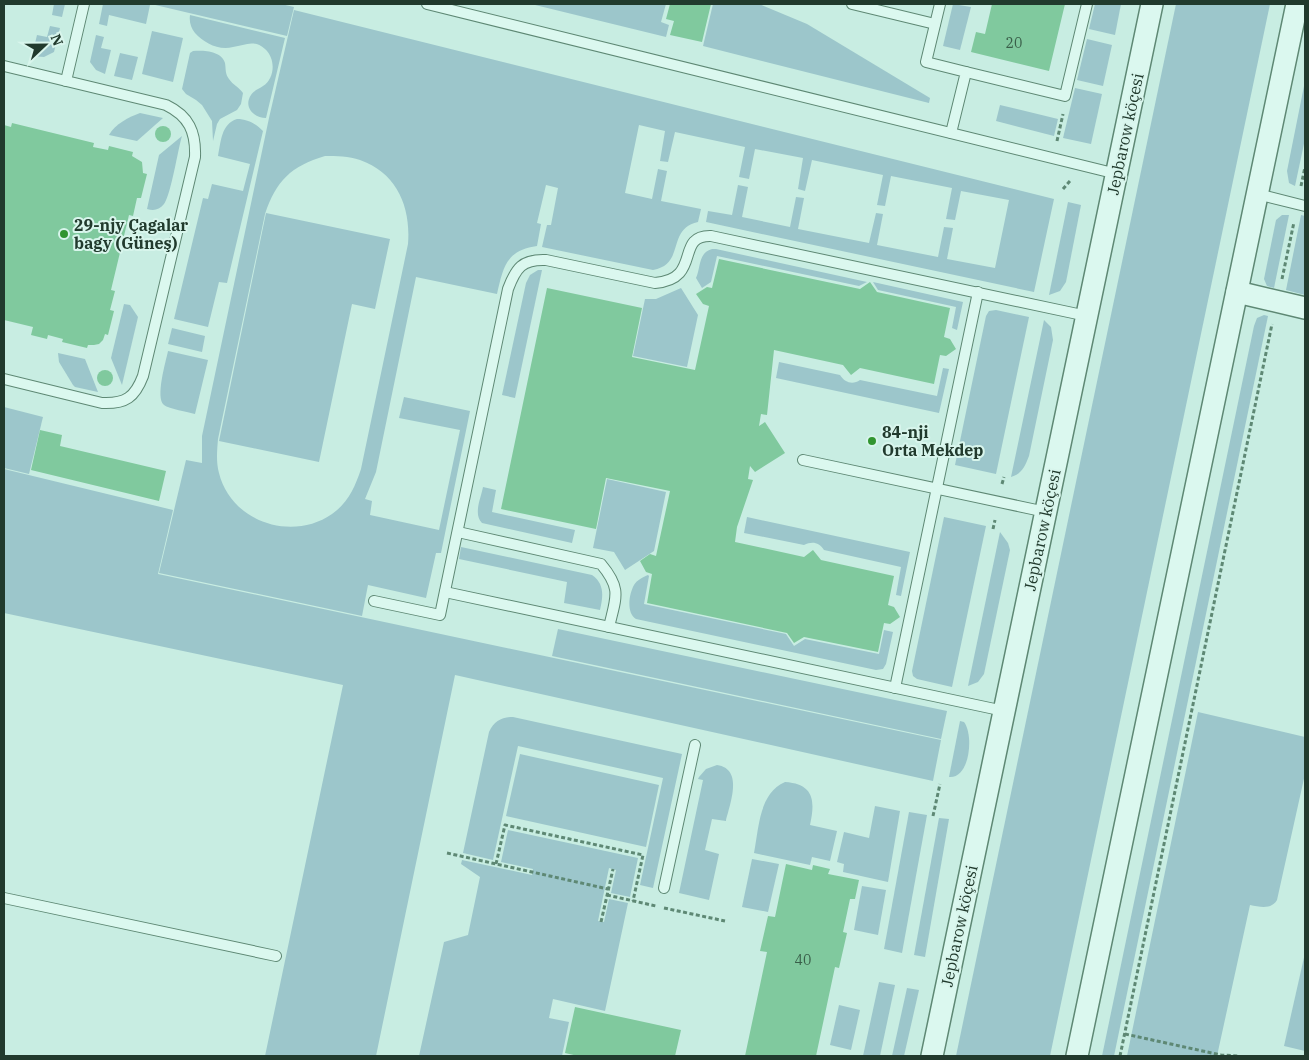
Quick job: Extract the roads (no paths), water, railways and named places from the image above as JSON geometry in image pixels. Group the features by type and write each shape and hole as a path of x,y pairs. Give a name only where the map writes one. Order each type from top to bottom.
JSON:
{"street":[{"name":"Jepbarow köçesi","path":"932,1056 1152,4"},
{"path":"1077,1056 1297,4"},
{"path":"1237,292 1305,308"}],"lane":[{"path":"66,81 84,4"},
{"path":"427,4 1117,174"},
{"path":"852,4 935,24"},
{"path":"940,4 926,62 1065,96 1087,4"},
{"path":"4,66 166,105 182,115 193,134 195,144 195,157 143,376 134,393 129,398 121,401 102,403 4,379"},
{"path":"951,133 966,72"},
{"path":"1257,194 1305,206"},
{"path":"374,601 440,615 508,289 514,274 520,266 527,262 535,259 546,260 655,283 664,282 674,278 681,272 686,264 692,243 697,238 711,236 1087,316"},
{"path":"895,688 978,292"},
{"path":"804,460 1046,512"},
{"path":"458,532 601,564 614,582 616,589 610,627"},
{"path":"445,592 1004,711"},
{"path":"664,888 695,745"},
{"path":"4,898 276,956"}],"place":[{"name":"29-njy Çagalar bagy (Güneş)","path":"64,234"},
{"name":"84-nji Orta Mekdep","path":"872,441"}]}
